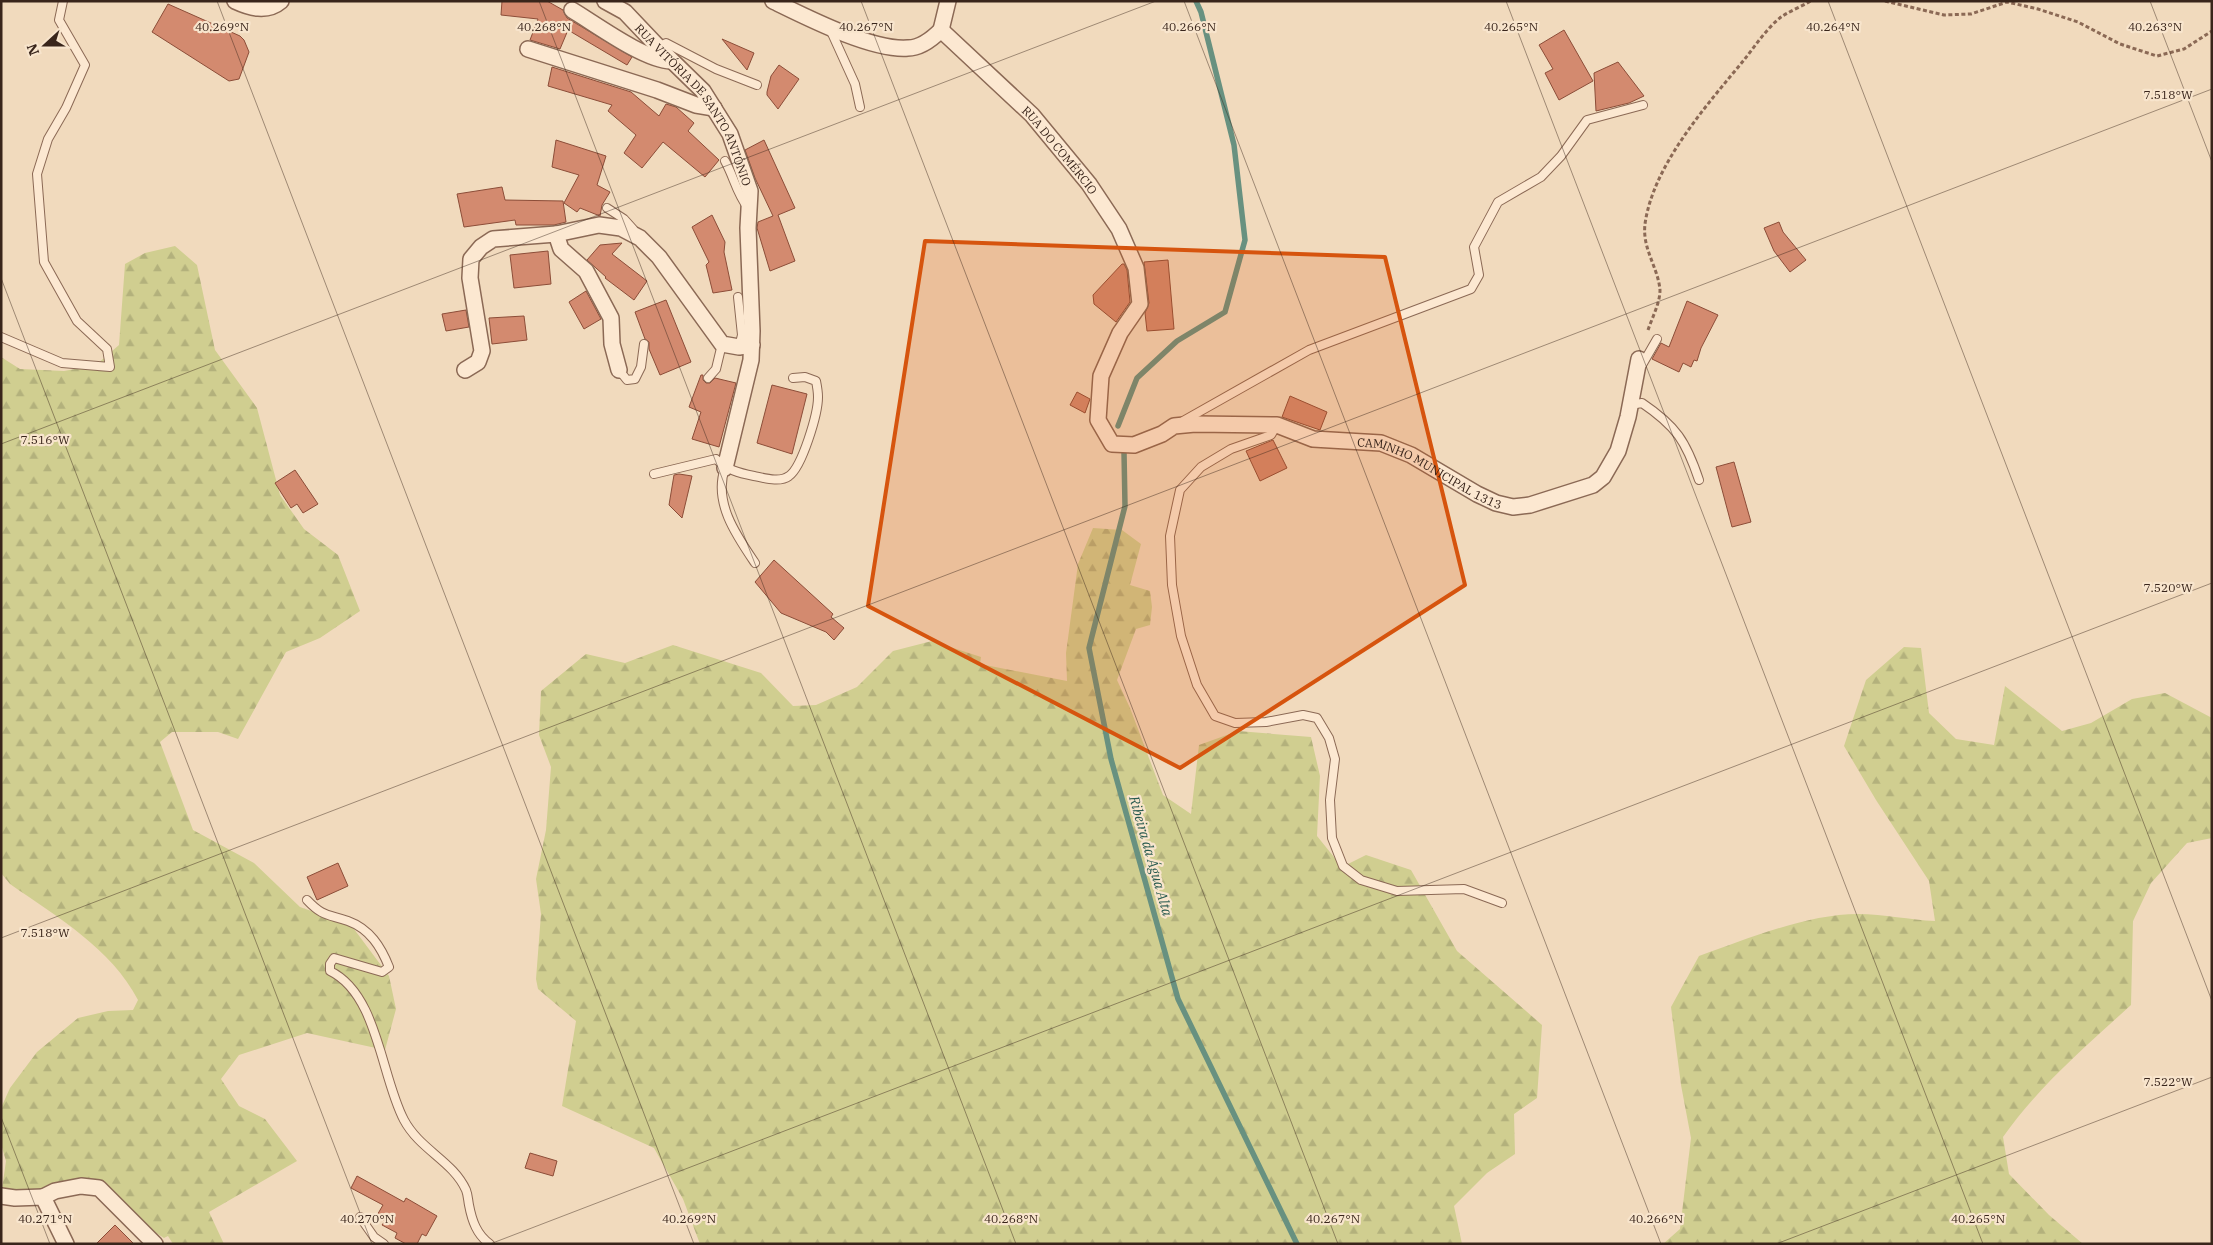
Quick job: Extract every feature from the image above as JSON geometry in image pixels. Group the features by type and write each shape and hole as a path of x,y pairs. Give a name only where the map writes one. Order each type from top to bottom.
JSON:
{"street":[{"path":"235,1 252,9 275,6 281,1"},
{"name":"RUA VITÓRIA DE SANTO ANTÓNIO","path":"605,1 625,12 704,91 730,134 750,190 745,346 751,360 725,468"},
{"path":"773,1 829,27 880,44 908,48 932,40 940,30 948,1"},
{"path":"572,10 652,56 660,60 672,61"},
{"name":"RUA DO COMÉRCIO","path":"940,30 1032,115 1089,184 1119,229 1136,268 1140,304 1120,333 1101,376 1098,420 1112,444 1134,445"},
{"path":"528,49 657,90 696,105 714,108"},
{"path":"465,370 478,362 482,351 470,278 471,259 481,247 493,239 556,234 599,225 621,228 640,238 659,257 722,344 745,346"},
{"path":"556,234 561,249 586,271 611,318 612,344 620,370"},
{"name":"CAMINHO MUNICIPAL 1313","path":"1134,445 1162,434 1174,426 1195,424 1277,425 1313,439 1381,443 1410,455 1477,494 1496,503 1513,507 1530,504 1593,484 1603,477 1618,451 1638,366"},
{"path":"1,1196 15,1198 43,1197 55,1191 81,1186 99,1188 155,1244"},
{"path":"43,1197 66,1244"}],"lane":[{"path":"1,337 62,363 110,366 107,349 78,321 44,262 37,174 48,139 66,108 86,65 59,20 63,1"},
{"path":"829,27 855,84 860,107"},
{"path":"658,47 666,43 716,69 757,84"},
{"path":"1174,426 1309,350 1471,289 1478,275 1474,247 1485,223 1498,202 1542,177 1561,156 1587,120 1643,105"},
{"path":"725,161 738,194 749,210"},
{"path":"607,208 624,219 640,238"},
{"path":"738,297 745,346"},
{"path":"1638,366 1658,339"},
{"path":"620,370 627,380 635,378 641,367 644,344"},
{"path":"708,378 716,369 722,344"},
{"path":"654,474 716,459 725,468 769,479 777,480 788,476 799,462 811,428 818,398 816,381 805,377 793,378"},
{"path":"1630,405 1642,403 1660,415 1676,430 1690,452 1699,480"},
{"path":"1277,425 1271,435 1231,449 1201,467 1180,490 1170,536 1172,585 1181,636 1197,685 1215,716 1235,723 1266,722 1303,715 1317,718 1329,738 1335,759 1330,800 1332,838 1343,866 1361,880 1397,891 1464,889 1502,903"},
{"path":"725,468 720,482 724,507 733,531 755,563"},
{"path":"307,900 318,912 350,922 367,932 382,949 390,967 382,972 334,958 330,964 330,970 343,977 358,997 383,1054 388,1078 404,1120 418,1141 442,1162 452,1168 466,1192 469,1208 479,1236 490,1244"},
{"path":"360,1217 374,1237 384,1244"}],"path":[{"path":"1648,331 1660,292 1657,272 1645,241 1645,224 1660,177 1671,157 1696,122 1762,38 1781,18 1811,1"},
{"path":"1886,1 1944,15 1971,14 2007,2 2038,9 2078,22 2120,44 2157,56 2184,49 2212,31"}],"highlighted area":[{"path":"925,241 1385,257 1465,585 1180,768 868,606"}],"green space":[{"path":"175,246 197,265 215,350 257,408 280,495 304,529 338,555 360,611 320,638 286,652 238,739 218,732 172,732 160,742 193,830 254,863 300,907 351,925 389,976 396,1009 385,1050 307,1033 239,1055 221,1079 239,1106 265,1119 297,1161 209,1212 224,1244 173,1244 168,1236 164,1238 126,1214 111,1192 39,1193 2,1189 6,1161 1,1144 1,1108 10,1088 37,1052 78,1018 108,1011 133,1010 138,1000 127,981 98,949 64,921 10,884 1,873 1,357 20,369 64,371 96,365 119,345 125,264 145,253"},
{"path":"1093,528 1122,530 1141,544 1130,585 1150,591 1152,607 1150,625 1136,629 1117,680 1130,708 1163,795 1191,814 1199,745 1238,731 1311,737 1320,776 1317,836 1342,867 1366,855 1411,870 1457,951 1542,1025 1537,1098 1514,1114 1515,1154 1487,1173 1454,1206 1462,1244 700,1244 683,1199 654,1148 562,1106 576,1021 538,989 536,979 541,914 536,879 546,830 551,767 539,735 541,691 586,654 625,663 673,645 761,673 793,706 816,705 857,687 893,651 932,641 981,657 980,664 1067,681 1066,653 1078,564"},
{"path":"1904,647 1921,648 1929,713 1956,739 1994,745 2005,686 2062,731 2091,723 2132,699 2165,693 2212,718 2212,838 2187,843 2151,883 2133,921 2131,1005 2047,1084 2003,1137 2009,1174 2049,1215 2083,1244 1663,1244 1680,1229 1691,1138 1681,1085 1671,1007 1699,956 1777,929 1818,918 1838,915 1868,914 1935,921 1929,881 1876,800 1844,746 1866,680"}],"building":[{"path":"502,1 547,1 563,10 567,18 632,57 627,65 568,30 560,49 530,40 538,19 501,15"},
{"path":"168,4 240,36 244,40 249,52 239,79 229,81 152,32"},
{"path":"1564,30 1593,81 1559,100 1545,73 1553,69 1539,45"},
{"path":"722,39 754,53 747,70"},
{"path":"1618,62 1644,96 1629,103 1596,111 1594,73"},
{"path":"779,65 799,79 778,109 767,95 767,92 771,76"},
{"path":"552,67 631,92 659,116 666,104 676,107 694,123 688,131 719,160 705,177 663,142 642,168 624,153 636,135 608,111 612,105 548,86"},
{"path":"556,140 606,156 597,185 610,192 602,205 600,216 580,208 577,212 564,203 579,175 552,167"},
{"path":"764,140 795,208 778,215 795,261 770,271 757,228 758,222 773,216 755,178 745,150"},
{"path":"502,187 505,200 563,201 566,222 554,225 516,225 515,220 464,227 457,194"},
{"path":"712,215 725,242 724,252 732,290 713,293 706,265 709,262 692,227"},
{"path":"1779,222 1783,232 1806,260 1790,272 1774,251 1764,228"},
{"path":"622,243 612,254 647,281 634,300 605,278 587,260 600,245"},
{"path":"548,251 551,284 514,288 510,255"},
{"path":"1168,260 1174,329 1147,331 1145,313 1149,303 1144,262"},
{"path":"1124,264 1127,270 1130,302 1116,322 1094,304 1093,295"},
{"path":"586,291 601,319 584,329 569,302"},
{"path":"666,300 691,362 660,375 649,349 649,342 645,339 635,312"},
{"path":"1687,301 1718,315 1701,348 1697,361 1694,360 1691,367 1683,363 1679,372 1652,359 1661,343 1669,347"},
{"path":"466,310 469,327 446,331 442,314"},
{"path":"524,316 527,340 492,344 489,318"},
{"path":"701,375 703,375 703,380 706,383 710,383 715,378 736,383 719,447 692,439 701,412 689,407"},
{"path":"772,385 807,394 792,454 757,443"},
{"path":"1077,392 1090,399 1085,413 1070,405"},
{"path":"1290,396 1327,412 1320,430 1282,417"},
{"path":"1273,440 1287,468 1260,481 1246,451"},
{"path":"1734,462 1751,522 1732,527 1716,467"},
{"path":"295,470 318,504 303,513 297,504 291,508 275,483"},
{"path":"674,475 692,476 682,518 669,505"},
{"path":"774,560 833,614 831,617 844,628 834,640 826,632 781,613 755,582"},
{"path":"338,863 348,886 317,900 307,877"},
{"path":"530,1153 557,1161 553,1176 525,1168"},
{"path":"357,1176 404,1202 406,1198 437,1216 426,1236 422,1234 417,1244 406,1244 395,1238 397,1233 382,1225 385,1221 376,1217 383,1205 351,1188"},
{"path":"115,1225 134,1244 96,1244"}],"waterway":[{"name":"Ribeira da Água Alta","path":"1118,426 1137,378 1177,341 1225,312 1245,240 1234,145 1201,12 1196,1"},
{"name":"Ribeira da Água Alta","path":"1124,452 1125,506 1089,648 1111,759 1178,999 1297,1244"}]}
